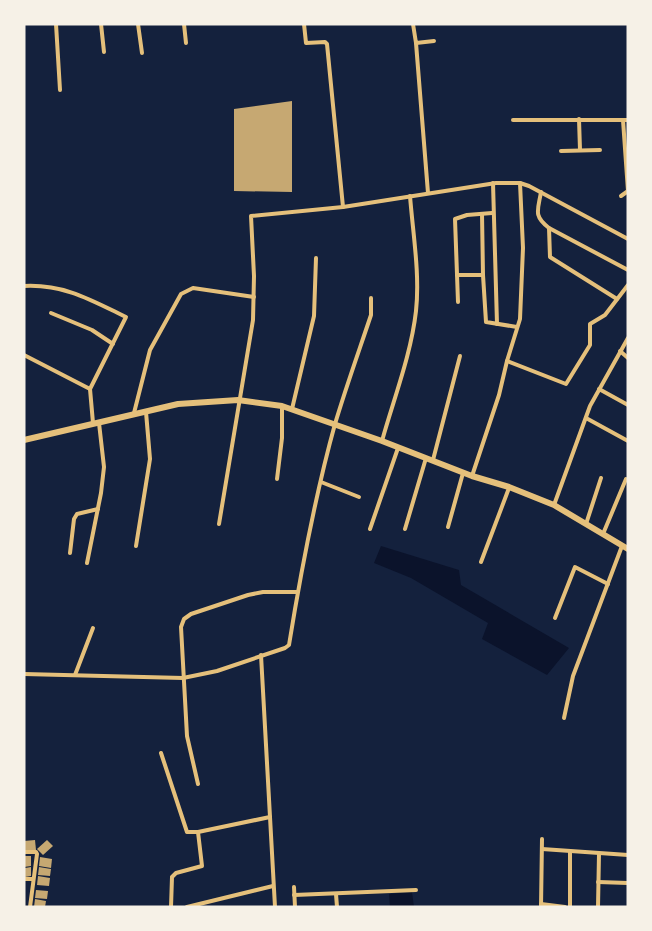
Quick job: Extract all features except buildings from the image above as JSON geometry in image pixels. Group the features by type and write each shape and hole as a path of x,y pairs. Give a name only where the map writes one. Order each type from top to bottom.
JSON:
{"main road":[{"path":"24,440 178,404 238,400 282,406 554,505 625,547"}],"street":[{"path":"56,24 60,90"},
{"path":"101,24 104,52"},
{"path":"138,24 142,53"},
{"path":"184,24 186,43"},
{"path":"304,24 306,43 325,42 327,44 343,207"},
{"path":"413,24 428,193"},
{"path":"416,43 434,41"},
{"path":"579,119 580,150"},
{"path":"513,120 625,120 628,191 621,196"},
{"path":"561,151 600,150"},
{"path":"493,183 492,213 497,324"},
{"path":"219,524 253,320 254,276 251,216 343,207 493,183 520,183 628,239"},
{"path":"472,476 500,395 507,361 520,319 523,248 520,183"},
{"path":"540,192 537,215 539,220 549,228 628,270"},
{"path":"382,441 406,360 416,310 417,292 410,196"},
{"path":"458,302 455,219 456,217 492,213"},
{"path":"482,214 486,322 517,327"},
{"path":"549,228 550,257 617,299"},
{"path":"292,409 314,316 316,258"},
{"path":"457,275 483,274"},
{"path":"24,286 45,285 63,289 127,319 90,389 104,467 87,563"},
{"path":"507,361 566,384 590,345 590,324 606,315 628,285"},
{"path":"134,414 150,350 181,294 193,288 254,297"},
{"path":"24,674 183,678 216,671 289,645 297,592 321,482 335,424 371,315 371,298"},
{"path":"51,313 92,330 113,344"},
{"path":"554,505 586,418 599,389 628,338"},
{"path":"620,351 628,358"},
{"path":"24,355 90,389"},
{"path":"405,529 430,459 460,356"},
{"path":"599,389 627,403"},
{"path":"278,479 282,406"},
{"path":"136,546 150,459 146,411"},
{"path":"586,418 628,441"},
{"path":"370,529 398,447"},
{"path":"448,527 463,472"},
{"path":"586,524 601,478"},
{"path":"603,534 626,479"},
{"path":"321,482 359,496"},
{"path":"481,562 509,487"},
{"path":"70,553 76,514 98,509"},
{"path":"564,718 573,676 608,584 625,547"},
{"path":"555,618 575,567 608,584"},
{"path":"198,784 187,736 183,678 182,627 184,619 191,614 248,595 263,592 297,592"},
{"path":"75,675 93,628"},
{"path":"261,655 275,907"},
{"path":"161,753 187,832 198,832 270,817"},
{"path":"171,907 172,877 176,873 202,866 198,832"},
{"path":"542,839 541,906 568,907 570,852"},
{"path":"542,849 628,855"},
{"path":"24,852 36,852 37,854 30,906 24,905"},
{"path":"598,854 598,907"},
{"path":"24,879 33,879"},
{"path":"598,882 628,883"},
{"path":"189,907 273,885"},
{"path":"294,887 295,907"},
{"path":"294,895 416,890"},
{"path":"336,894 337,907"}],"water":[{"path":"381,546 459,570 461,585 569,648 547,675 482,639 488,623 411,578 374,563"},
{"path":"412,892 414,907 390,907 389,894"}]}
